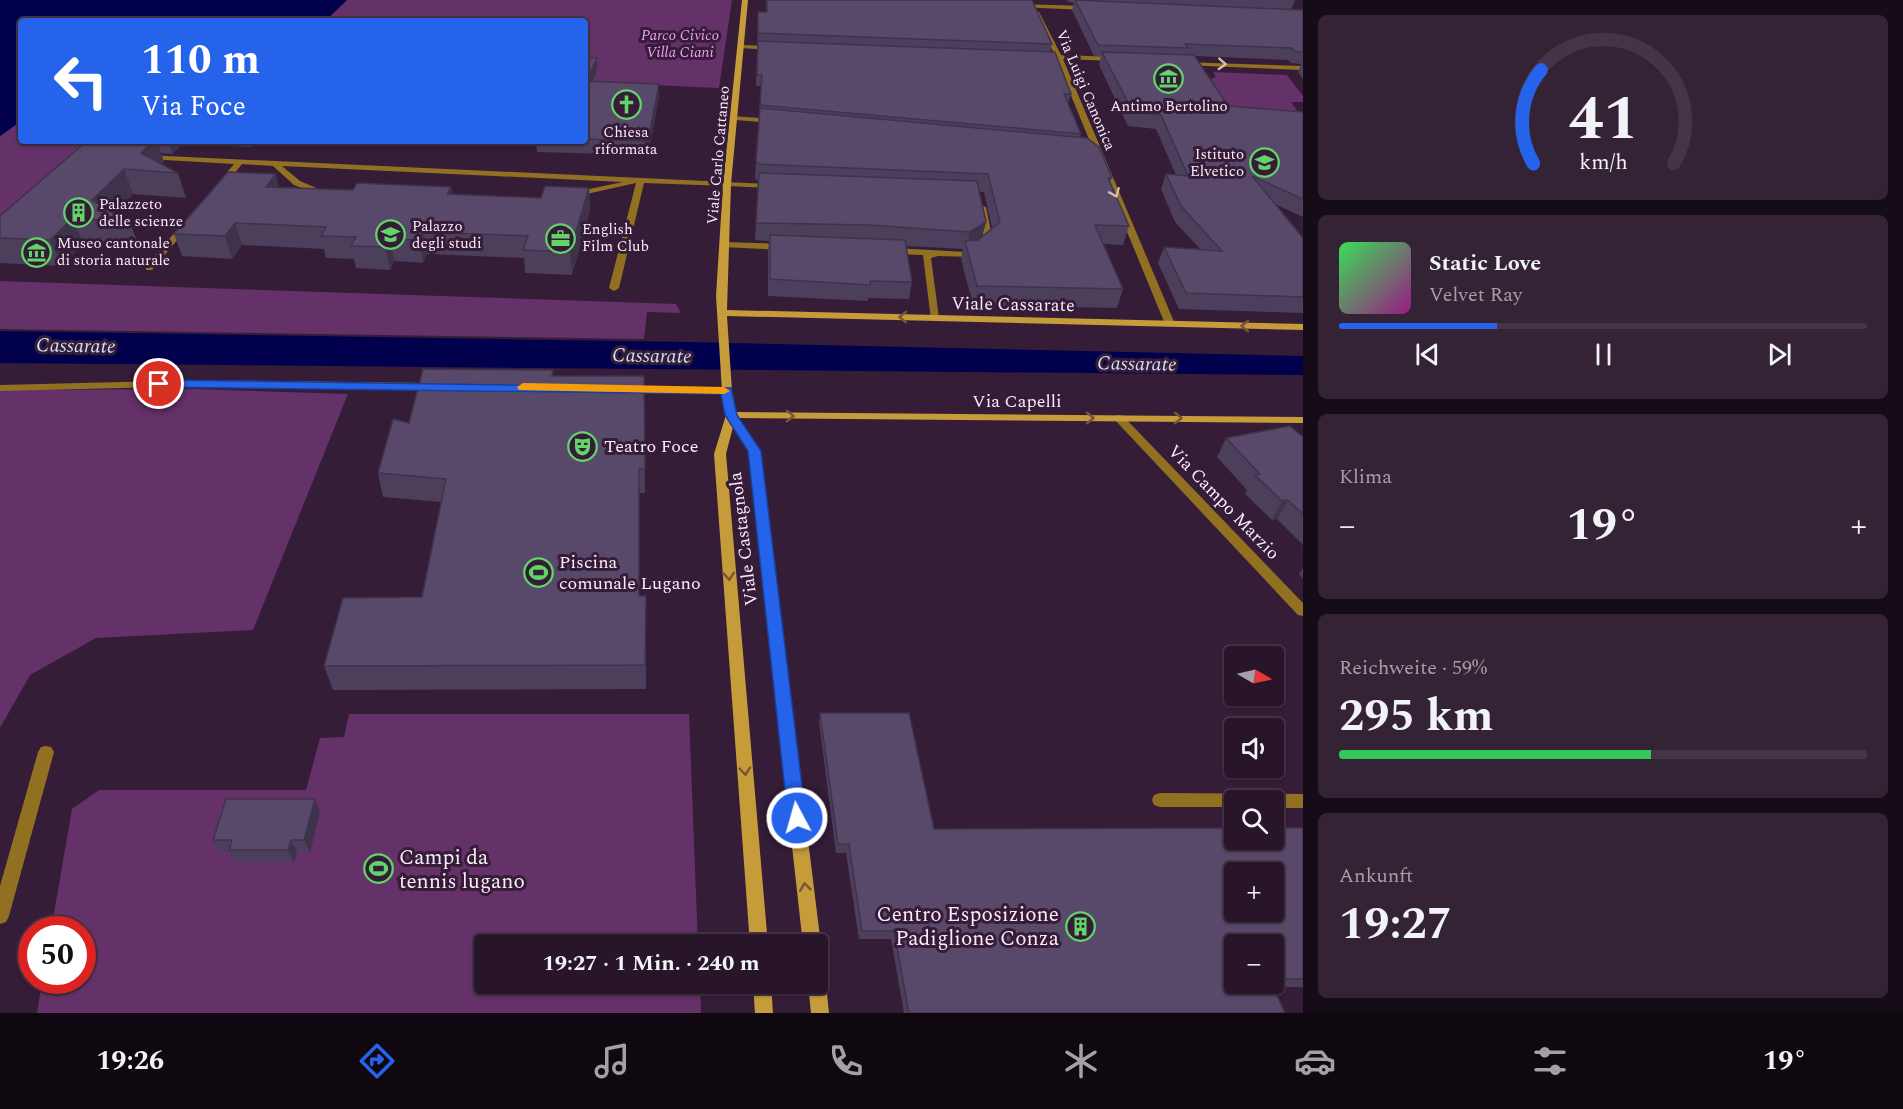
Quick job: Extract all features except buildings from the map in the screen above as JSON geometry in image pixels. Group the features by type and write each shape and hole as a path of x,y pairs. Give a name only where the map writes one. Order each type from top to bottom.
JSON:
{"main road":[{"name":"Viale Carlo Cattaneo","path":"731,415 727,391 722,313 723,245 745,0"},
{"name":"Viale Cassarate","path":"722,313 1303,327"},
{"name":"Via Capelli","path":"731,415 1303,420"},
{"name":"Viale Castagnola","path":"731,415 720,454 758,934"},
{"name":"Viale Castagnola","path":"731,415 754,451 811,934"},
{"path":"763,994 764,1013"},
{"path":"818,994 820,1013"}],"street":[{"path":"1012,4 1031,3 1090,8"},
{"name":"Via Luigi Canonica","path":"1031,3 1059,57 1170,324"},
{"path":"741,47 777,48"},
{"path":"1035,56 1129,60"},
{"path":"1175,62 1303,68"},
{"path":"735,118 782,122"},
{"path":"1086,150 1098,152"},
{"path":"148,158 785,186"},
{"path":"217,188 240,162"},
{"path":"274,163 297,183 335,199"},
{"path":"439,180 444,171"},
{"path":"567,196 641,180"},
{"path":"614,288 641,180"},
{"path":"885,250 969,255 989,242 979,194"},
{"path":"149,268 194,215"},
{"path":"723,245 790,248"},
{"path":"934,318 926,257 936,254"},
{"path":"0,388 204,383 442,386"},
{"path":"621,388 727,391"},
{"name":"Via Campo Marzio","path":"1119,418 1303,612"},
{"path":"0,916 46,752"},
{"path":"1160,800 1303,801"}],"green space":[{"name":"Parco Civico Villa Ciani","path":"347,0 732,0 719,88 588,82 588,18 328,18"},
{"path":"1213,72 1287,75 1303,96 1303,102 1291,102 1303,119 1174,116 1205,85 1215,86 1211,79 1216,77"},
{"path":"18,123 18,144 121,144 91,162 0,240 0,136"},
{"path":"0,281 676,304 681,313 647,312 644,339 0,329"},
{"path":"196,389 348,394 253,630 96,638 30,675 0,728 0,390"},
{"name":"Campi da tennis lugano","path":"349,714 689,714 698,934 474,934 474,994 700,994 701,1013 37,1013 40,994 96,994 96,916 53,916 72,809 99,790 306,790 320,738 344,737"}],"water":[{"path":"0,0 347,0 328,18 18,18 18,123 0,136"},
{"name":"Cassarate","path":"0,331 687,342 1303,356 1303,375 0,363"}],"slow traffic":[{"path":"523,387 724,391"}],"place":[{"name":"Antimo Bertolino","path":"1169,79"},
{"name":"Chiesa riformata","path":"626,105"},
{"name":"Istituto Elvetico","path":"1265,163"},
{"name":"Palazzeto delle scienze","path":"78,213"},
{"name":"Palazzo degli studi","path":"391,235"},
{"name":"English Film Club","path":"561,238"},
{"name":"Museo cantonale di storia naturale","path":"36,252"},
{"name":"Teatro Foce","path":"583,446"},
{"name":"Piscina comunale Lugano","path":"538,572"},
{"name":"Campi da tennis lugano","path":"378,869"},
{"name":"Centro Esposizione Padiglione Conza","path":"1080,926"}],"route":[{"path":"159,384 727,391 731,415 754,451 797,818"}]}
